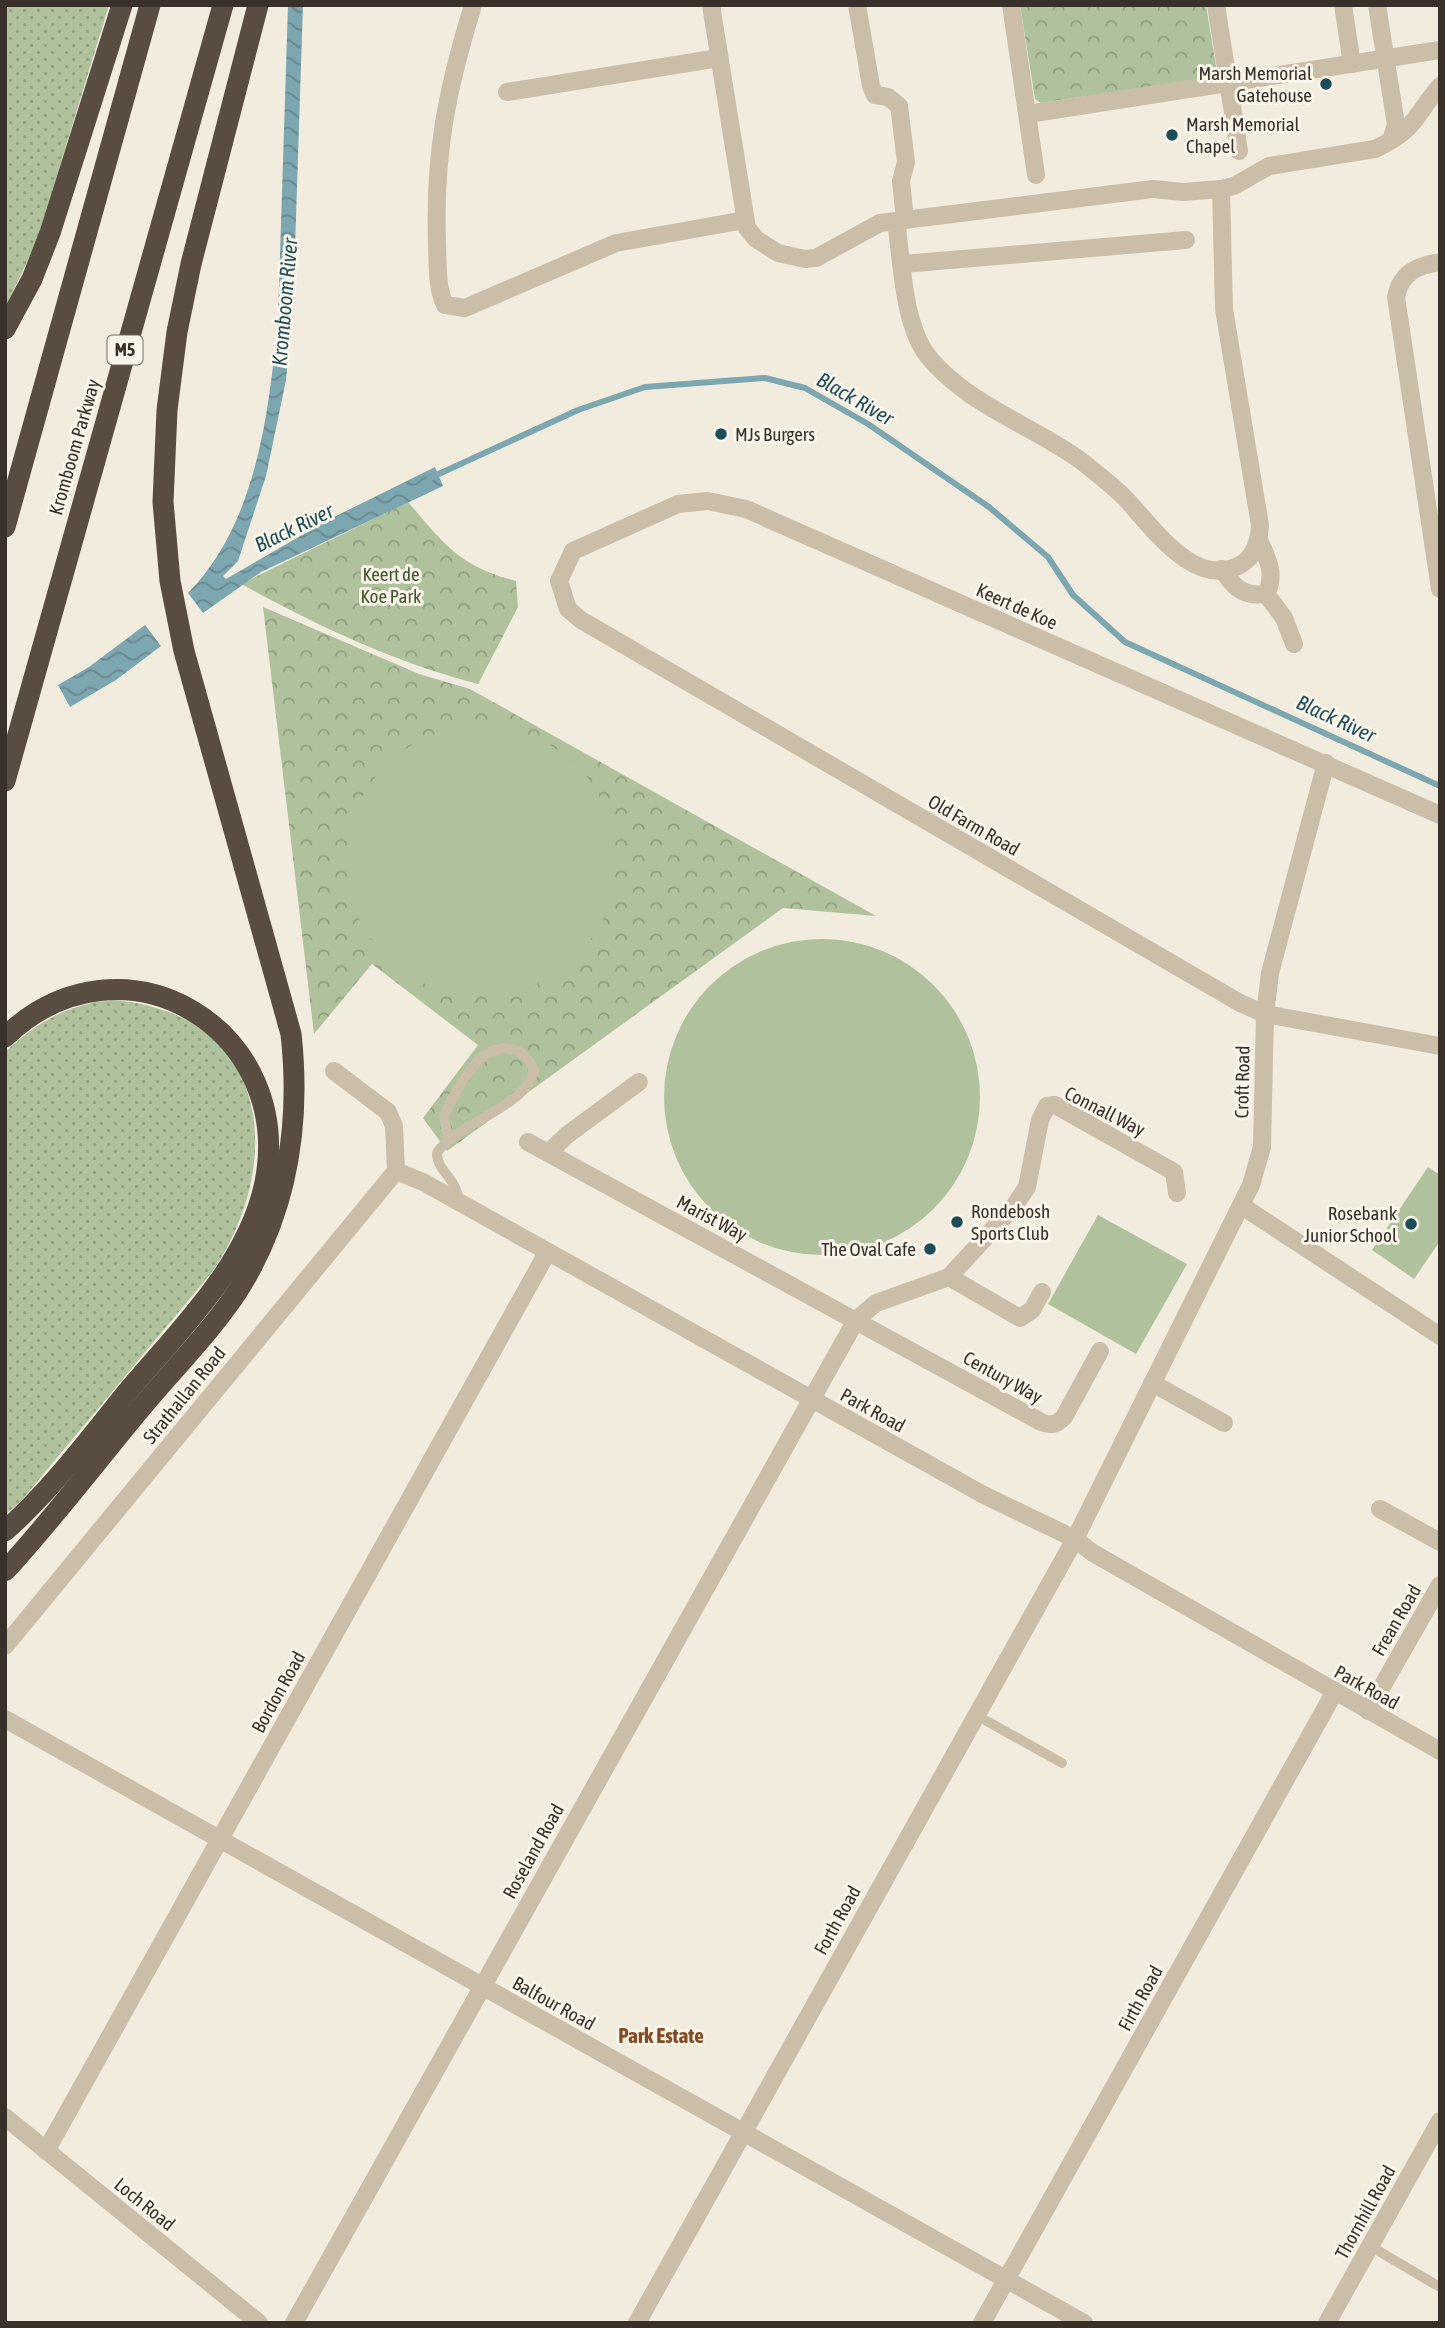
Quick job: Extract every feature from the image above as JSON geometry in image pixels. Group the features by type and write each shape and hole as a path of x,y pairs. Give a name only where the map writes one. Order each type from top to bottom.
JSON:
{"highway":[{"path":"5,329 32,279 50,233 122,5"},
{"path":"5,527 150,5"},
{"name":"Kromboom Parkway","path":"5,781 223,5"},
{"path":"5,1571 238,1290 278,1209 288,1171 296,1089 291,1034 184,651 170,581 163,502 166,410 177,332 191,264 258,5"},
{"path":"5,1037 38,1012 64,1000 98,991 130,991 163,998 190,1009 216,1027 246,1061 262,1099 268,1128 268,1156 263,1188 252,1223 220,1280 53,1483 5,1531"}],"street":[{"path":"473,5 451,77 437,163 439,283 445,305 465,309 616,243 745,220"},
{"path":"711,5 745,220 750,234 766,246 791,258 816,258 868,227 1153,189 1183,192 1221,189 1234,186 1269,166 1375,149 1407,132 1440,86"},
{"path":"857,5 871,86 875,95 888,97 899,106 906,162 901,181 903,264 911,319 927,354 944,373 989,407 1083,462 1121,494 1160,538 1183,558 1199,566 1222,569 1242,564 1259,540"},
{"path":"1011,5 1036,175"},
{"path":"1216,5 1238,151"},
{"path":"1343,5 1352,64"},
{"path":"1377,5 1396,125 1391,140"},
{"path":"1028,114 1440,50"},
{"path":"508,92 719,58"},
{"path":"1394,111 1417,118"},
{"path":"1221,189 1224,309 1260,525 1259,540 1271,571 1271,582 1266,594"},
{"path":"903,264 1186,240"},
{"path":"1440,262 1413,268 1398,286 1396,297 1431,474 1440,589"},
{"name":"Keert de Koe","path":"573,551 678,504 708,501 746,509 1440,815"},
{"name":"Old Farm Road","path":"573,551 559,581 568,609 581,620 1221,993 1265,1014 1440,1046"},
{"path":"1222,569 1232,585 1240,591 1249,595 1266,594"},
{"path":"1266,594 1284,618 1294,644"},
{"name":"Croft Road","path":"1076,1539 1242,1206 1257,1169 1262,1147 1265,1014 1270,973 1326,763"},
{"path":"334,1071 388,1112 394,1126 396,1171"},
{"path":"548,1153 639,1082"},
{"name":"Connall Way","path":"948,1278 1022,1196 1032,1170 1040,1121 1046,1106 1055,1105 1174,1172 1177,1193"},
{"name":"Marist Way","path":"527,1142 856,1320"},
{"name":"Park Road","path":"396,1171 407,1174 982,1494 1076,1539 1093,1553 1440,1751"},
{"name":"Strathallan Road","path":"5,1646 396,1171"},
{"path":"1242,1206 1440,1336"},
{"name":"Bordon Road","path":"46,2151 547,1253"},
{"path":"856,1320 867,1309 886,1298 948,1278 1020,1318 1032,1310 1042,1292"},
{"name":"Century Way","path":"856,1320 1050,1426 1064,1417 1100,1351"},
{"name":"Roseland Road","path":"294,2323 856,1320"},
{"path":"1152,1383 1224,1423"},
{"path":"1380,1509 1440,1542"},
{"name":"Forth Road","path":"637,2323 1076,1539"},
{"name":"Frean Road","path":"1368,1711 1440,1585"},
{"name":"Firth Road","path":"982,2323 1335,1693"},
{"name":"Balfour Road","path":"5,1719 1084,2323"},
{"name":"Loch Road","path":"5,2117 258,2323"},
{"name":"Thornhill Road","path":"1327,2323 1440,2122"}],"lane":[{"path":"448,1140 444,1115 481,1058 493,1049 503,1047 522,1053 534,1070 530,1082 489,1116 448,1140 437,1158 457,1185 458,1203"},
{"path":"976,1715 1062,1763"},
{"path":"1370,2246 1438,2286"}],"green space":[{"path":"5,5 109,5 37,241 5,308"},
{"path":"1020,5 1206,5 1217,72 1214,77 1041,103 1035,99"},
{"name":"Keert de Koe Park","path":"408,502 454,552 480,568 516,581 518,607 478,684 416,665 356,642 241,584"},
{"path":"263,607 419,674 470,689 876,916 783,908 447,1151 423,1118 478,1045 372,964 314,1034"},
{"path":"468,726 494,726 533,736 556,748 577,765 594,786 606,809 614,835 614,887 606,913 594,936 577,957 556,974 520,991 494,996 468,996 442,991 417,980 395,966 376,947 351,900 346,874 346,848 351,822 362,797 376,775 395,756 442,731"},
{"path":"822,939 853,942 882,951 910,966 934,985 953,1009 968,1037 977,1066 980,1097 977,1128 968,1157 953,1185 934,1209 910,1228 882,1243 853,1252 822,1255 791,1252 762,1243 734,1228 710,1209 691,1185 676,1157 667,1128 664,1097 667,1066 676,1037 691,1009 710,985 734,966 762,951 791,942"},
{"path":"112,1000 164,1011 205,1032 233,1062 249,1098 255,1140 251,1184 236,1229 212,1272 21,1501 5,1515 5,1052 54,1016 96,1002"},
{"name":"Rosebank Junior School","path":"1428,1167 1440,1175 1440,1241 1414,1279 1372,1250"},
{"path":"1098,1215 1187,1264 1136,1354 1048,1304"}],"water":[{"name":"Kromboom River","path":"288,5 303,5 293,309 286,380 266,476 238,561 223,576 226,579 328,520 435,467 443,486 261,572 203,613 188,593 211,565 230,534 244,500 256,464 270,391 278,318"},
{"path":"145,625 161,646 116,680 70,707 58,685 89,667"}],"waterway":[{"name":"Black River","path":"430,478 578,410 645,387 765,378 805,388 868,424 989,507 1048,557 1073,595 1125,642 1440,786"}],"place":[{"name":"Marsh Memorial Gatehouse","path":"1326,84"},
{"name":"Marsh Memorial Chapel","path":"1172,135"},
{"name":"MJs Burgers","path":"721,434"},
{"name":"Rondebosh Sports Club","path":"957,1222"},
{"name":"Rosebank Junior School","path":"1411,1224"},
{"name":"The Oval Cafe","path":"930,1249"}],"district":[{"name":"Park Estate","path":"661,2036"}]}
